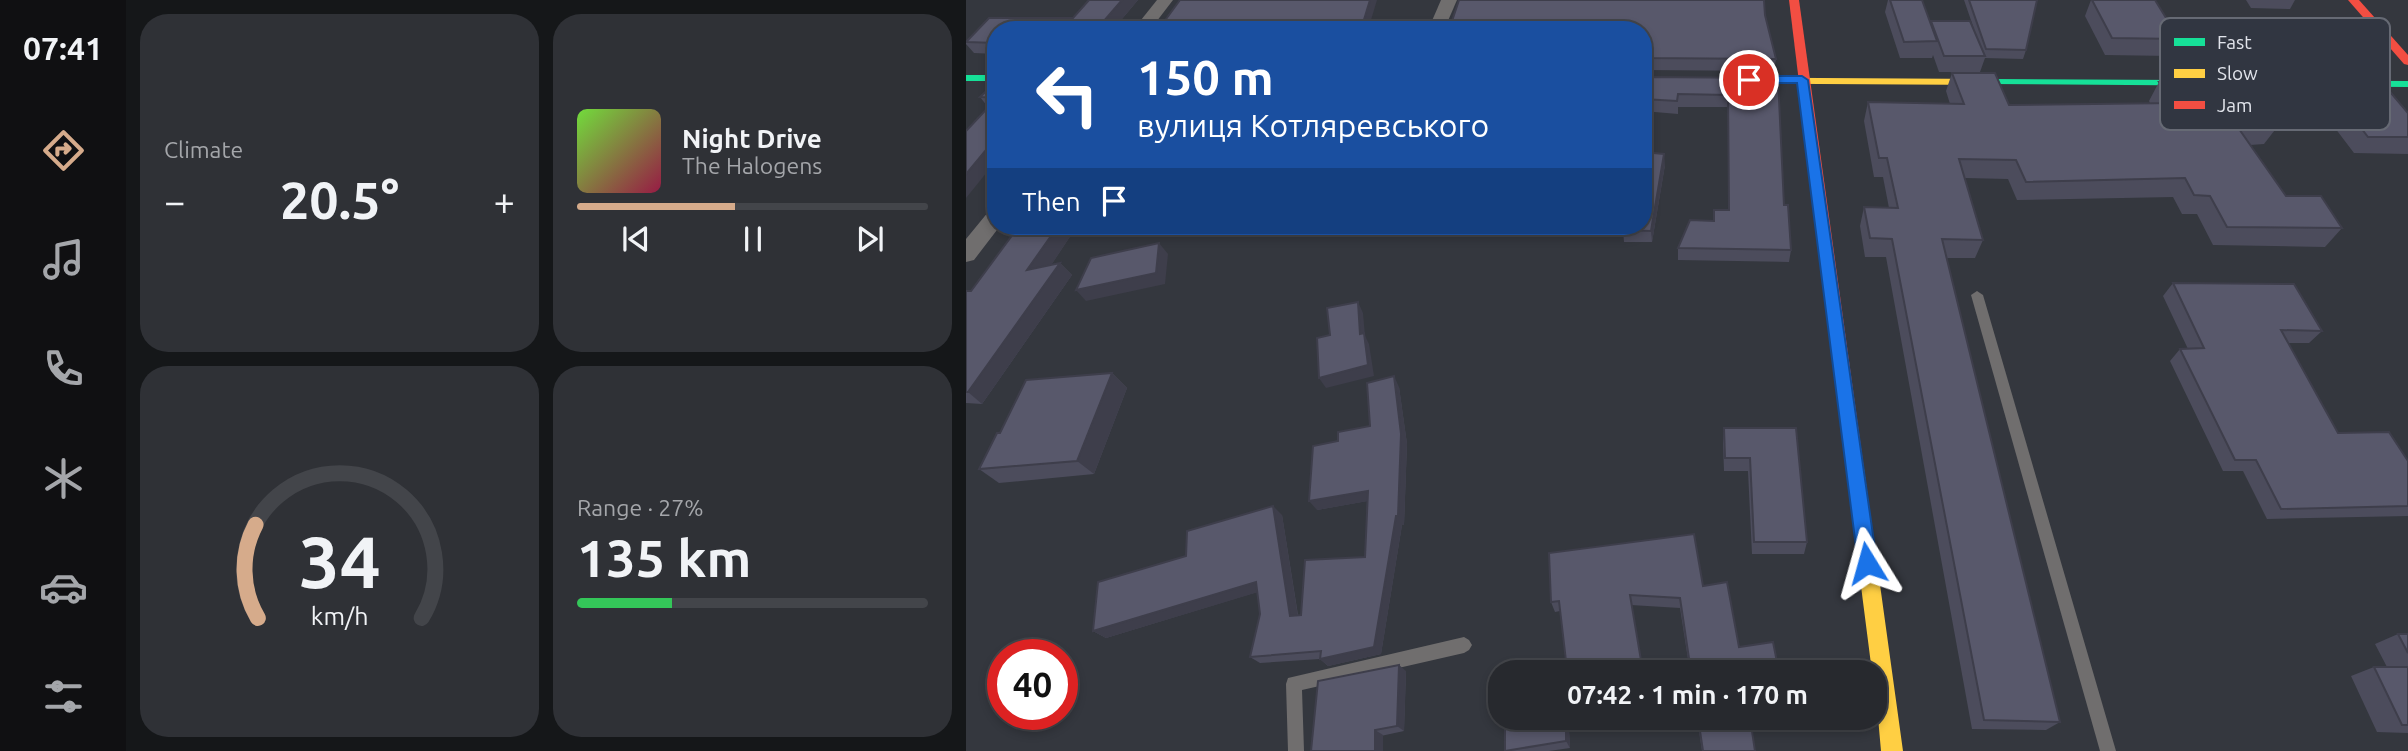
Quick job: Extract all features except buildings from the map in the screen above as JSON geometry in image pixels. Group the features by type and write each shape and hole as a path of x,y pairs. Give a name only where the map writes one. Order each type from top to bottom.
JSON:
{"street":[{"path":"1149,21 1165,0"},
{"path":"1440,21 1449,0"},
{"path":"1794,0 1802,80 1892,751"},
{"path":"2353,0 2369,18"},
{"path":"2390,42 2408,62"},
{"path":"966,78 987,78"},
{"path":"1652,80 2160,82"},
{"path":"2390,84 2408,84"},
{"path":"966,254 987,227"}],"lane":[{"path":"1977,295 2108,751"},
{"path":"1296,751 1294,684 1464,645"}],"traffic: fast":[{"path":"966,78 987,78"},
{"path":"1992,82 2160,83"},
{"path":"2390,84 2408,84"}],"traffic: slow":[{"path":"1652,80 1992,82"},
{"path":"1855,469 1892,751"}],"traffic: jam":[{"path":"1794,0 1855,469"},
{"path":"2353,0 2369,18"},
{"path":"2390,42 2408,62"}],"route":[{"path":"1749,80 1802,80 1867,563"}]}
